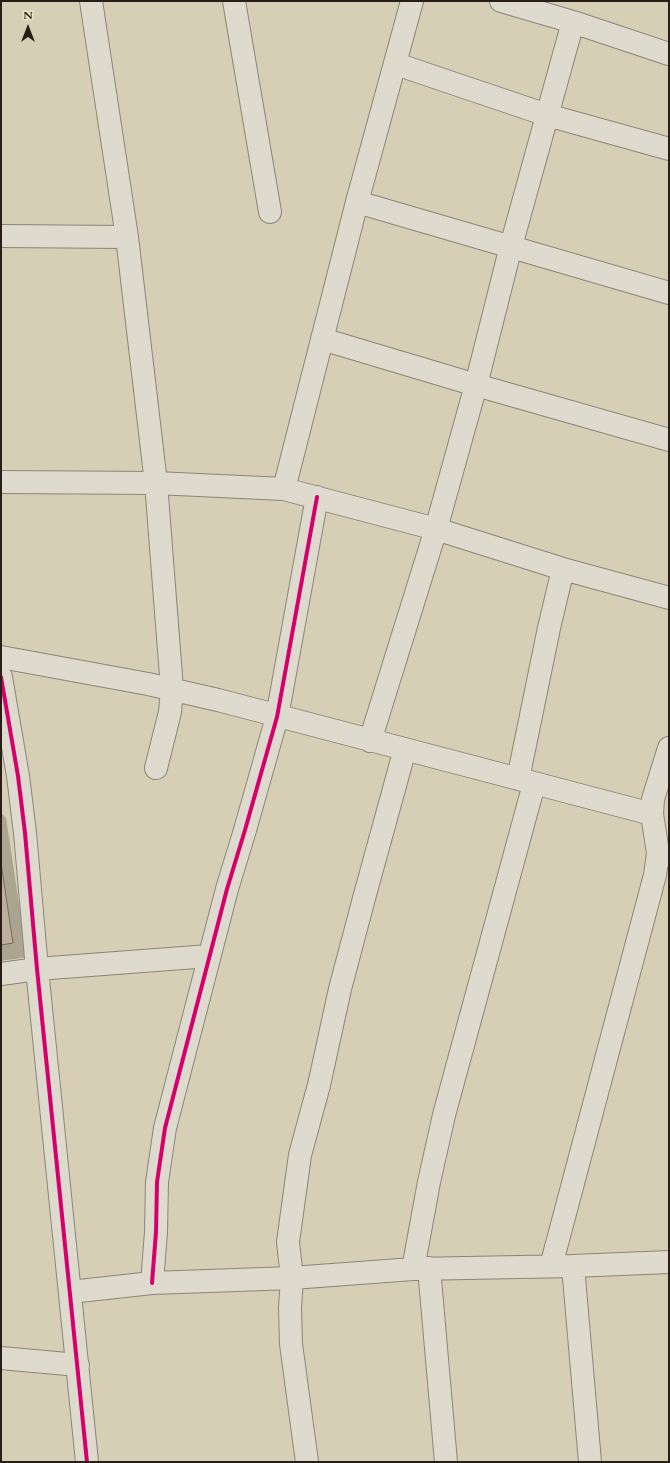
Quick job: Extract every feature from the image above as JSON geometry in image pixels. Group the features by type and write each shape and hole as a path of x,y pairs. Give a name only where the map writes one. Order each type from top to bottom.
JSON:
{"street":[{"path":"91,1 127,237 156,483 172,689 170,712 156,768"},
{"path":"234,1 270,212"},
{"path":"284,489 357,202 412,1"},
{"path":"501,1 573,22 669,54"},
{"path":"370,741 436,529 476,385 511,246 573,22"},
{"path":"396,64 547,115 669,149"},
{"path":"357,202 669,292"},
{"path":"1,236 127,237"},
{"path":"322,338 476,385 669,440"},
{"path":"1,482 156,483 284,489 436,529 563,569 669,598"},
{"path":"152,1283 160,1151 227,889 277,717 317,497"},
{"path":"446,1462 421,1268 429,1182 526,781 549,628 563,569"},
{"path":"1,656 172,689 652,814"},
{"path":"1,677 10,778 25,833 37,969 87,1462"},
{"path":"551,1266 655,875 664,854 652,814 653,799 669,748"},
{"path":"306,1462 291,1344 290,1308 292,1278 288,1242 300,1155 319,1084 340,989 405,749"},
{"path":"1,974 37,969 209,956"},
{"path":"70,1292 152,1283 292,1278 421,1268 573,1266 669,1262"},
{"path":"573,1266 590,1462"},
{"path":"1,1358 78,1365"}],"building":[{"path":"1,863 13,943 1,945"}],"cycle path":[{"path":"152,1283 156,1232 157,1182 165,1128 227,889 277,717 317,497"},
{"path":"1,677 18,776 25,833 37,969 87,1462"}]}
